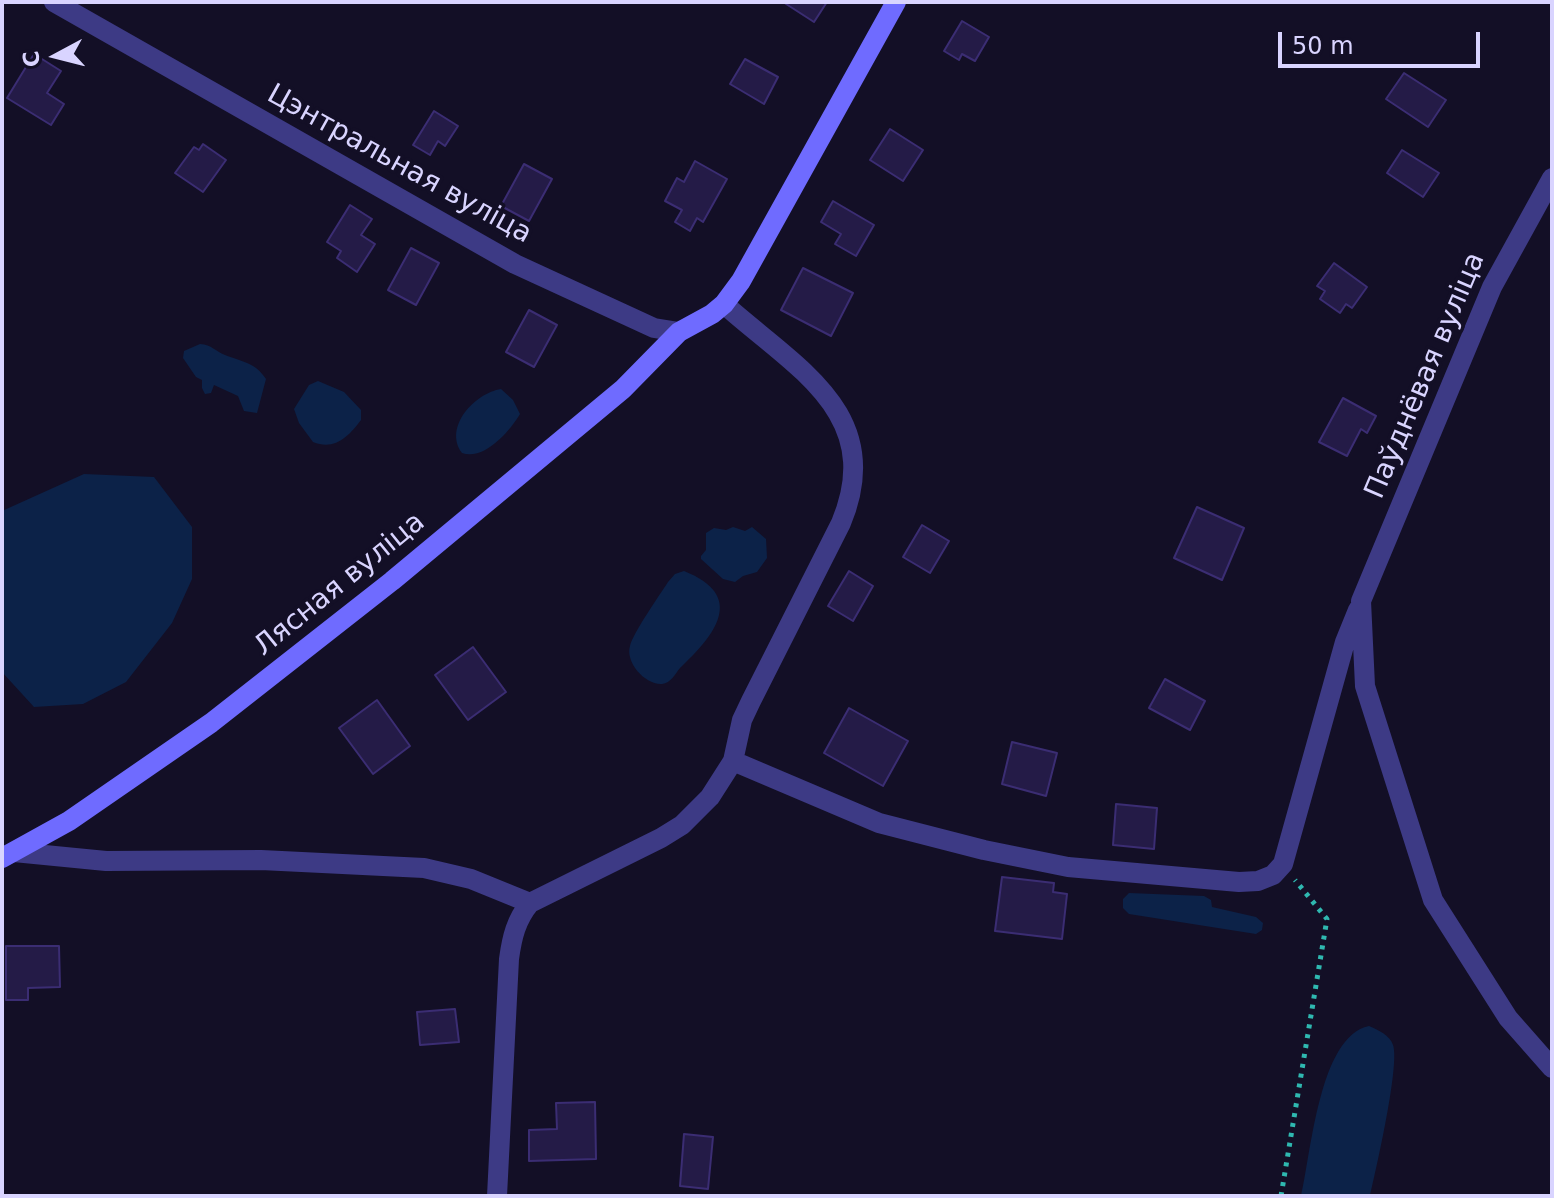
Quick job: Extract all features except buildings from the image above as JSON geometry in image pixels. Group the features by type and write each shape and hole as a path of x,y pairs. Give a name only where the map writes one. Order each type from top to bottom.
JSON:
{"street":[{"name":"Цэнтральная вуліца","path":"54,2 515,264 654,328 679,332"},
{"path":"679,332 712,314 724,304 741,281 896,2"},
{"name":"Паўднёвая вуліца","path":"1283,864 1345,642 1361,601 1492,287 1552,178"},
{"path":"497,1196 509,959 517,924 530,903 640,850 682,825 710,797 733,761 746,711 847,508 854,471 846,431 827,395 724,304"},
{"name":"Лясная вуліца","path":"8,855 69,821 235,704 392,581 623,389 679,332"},
{"name":"Паўднёвая вуліца","path":"1361,601 1365,686 1433,900 1508,1018 1552,1068"},
{"path":"733,761 879,823 984,850 1068,867 1239,882 1258,881 1273,875 1283,864"},
{"name":"Лясная вуліца","path":"8,855 106,861 261,860 424,868 471,879 530,903"}],"path":[{"path":"1281,1196 1327,919 1283,864"}],"water":[{"path":"200,344 248,363 262,373 266,379 257,413 244,411 238,396 214,385 211,393 205,394 202,380 196,377 183,358 184,351"},
{"path":"318,381 344,392 361,410 361,420 356,426 341,440 328,445 313,442 299,423 294,409 309,385"},
{"path":"501,389 513,400 520,414 496,443 479,453 462,453 456,433 459,422 472,404"},
{"path":"84,474 154,477 192,527 192,579 172,623 126,682 83,704 34,707 2,672 2,511"},
{"path":"733,527 745,531 752,527 766,539 767,558 757,572 735,582 723,579 701,559 706,550 706,533 714,528 726,530"},
{"path":"684,571 715,592 720,604 719,616 704,642 672,678 662,684 656,683 643,677 633,665 630,646 668,582 675,574"},
{"path":"1129,893 1204,896 1211,900 1212,907 1256,917 1263,923 1262,930 1256,934 1129,914 1123,908 1123,899"},
{"path":"1369,1026 1389,1038 1394,1056 1386,1118 1370,1196 1301,1196 1328,1073 1352,1034"}]}
